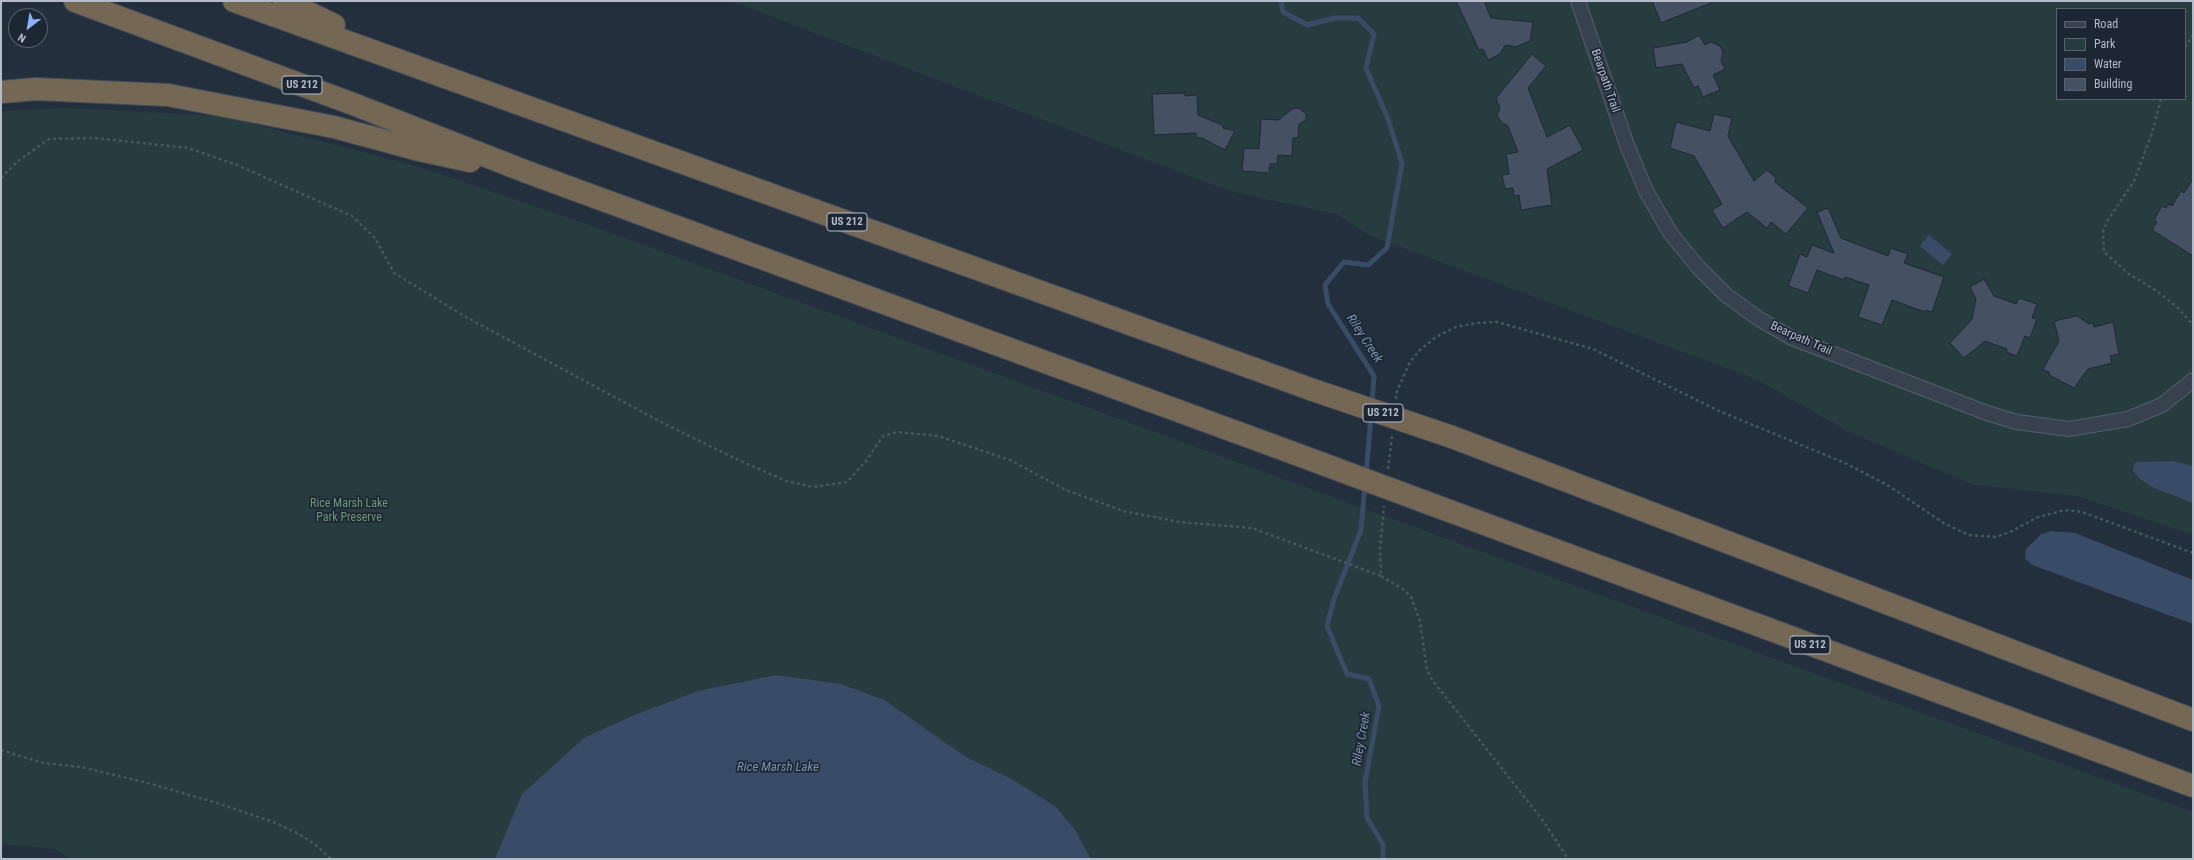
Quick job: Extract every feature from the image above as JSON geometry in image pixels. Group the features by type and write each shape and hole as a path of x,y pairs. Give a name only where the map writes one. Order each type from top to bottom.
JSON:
{"highway":[{"name":"US 212","path":"75,1 353,104 527,172 1296,454 2193,786"},
{"name":"US 212","path":"234,1 380,55 1313,390 1452,437 2193,720"},
{"path":"284,1 331,23 380,55"},
{"path":"1,92 36,89 168,95 334,126 415,149 527,172"}],"street":[{"name":"Bearpath Trail","path":"1578,1 1627,145 1646,191 1672,234 1698,267 1726,295 1759,319 1799,341 1987,413 2016,422 2069,429 2128,419 2162,405 2193,380"}],"path":[{"path":"2186,46 2193,35"},
{"path":"2161,100 2152,133 2134,181 2108,220 2103,231 2103,248 2104,252 2113,261 2157,291 2177,307 2193,325"},
{"path":"1,178 18,161 50,139 95,138 188,148 237,166 352,216 375,238 394,273 466,317 659,421 734,458 786,481 813,487 847,482 866,461 883,436 898,432 938,436 1010,460 1066,490 1123,511 1180,522 1252,528 1368,570 1404,590 1411,597 1420,622 1427,670 1433,681 1544,822 1568,859"},
{"path":"1396,405 1397,391 1403,376 1410,362 1420,350 1436,337 1456,327 1476,323 1497,322 1594,349 1719,411 1845,462 1890,486 1945,524 1969,535 1996,537 2012,531 2038,517 2065,510 2082,512 2193,553"},
{"path":"1388,470 1392,433"},
{"path":"1381,576 1380,548 1385,502"},
{"path":"1,750 43,763 81,767 144,782 214,802 276,824 299,834 316,845 331,859"}],"green space":[{"path":"731,1 2193,1 2193,535 2078,496 1974,485 1845,430 1758,380 1371,236 1336,214 1229,191"},
{"name":"Rice Marsh Lake Park Preserve","path":"68,108 222,116 420,167 592,226 2193,812 2193,859 71,859 54,849 1,844 1,111"}],"water":[{"path":"1929,235 1952,254 1943,265 1920,246"},
{"path":"2173,461 2193,466 2193,503 2152,487 2140,479 2133,471 2134,463"},
{"path":"2051,531 2075,533 2193,580 2193,624 2032,565 2025,558 2026,549 2041,534"},
{"name":"Rice Marsh Lake","path":"776,675 841,684 884,700 966,757 1012,779 1056,807 1075,830 1091,859 495,859 522,794 584,738 632,716 698,691"}],"building":[{"path":"1456,1 1484,1 1491,18 1533,22 1530,41 1516,47 1505,45 1500,54 1488,60 1483,49 1479,50"},
{"path":"1652,1 1713,1 1713,2 1661,23"},
{"path":"1699,35 1705,45 1711,42 1720,46 1723,52 1721,61 1725,69 1713,75 1720,90 1703,97 1698,86 1694,88 1682,64 1656,68 1653,48 1687,42"},
{"path":"1532,54 1546,66 1528,88 1547,137 1570,125 1583,150 1547,169 1552,205 1521,210 1519,195 1514,196 1513,188 1505,189 1502,175 1509,174 1506,154 1518,152 1508,126 1501,122 1497,115 1500,109 1496,98"},
{"path":"1185,93 1185,96 1197,95 1198,115 1222,125 1223,128 1235,131 1225,150 1202,138 1196,138 1196,133 1154,135 1152,94"},
{"path":"1299,108 1306,114 1306,120 1299,124 1298,138 1293,138 1292,156 1278,155 1277,164 1270,164 1269,173 1242,171 1244,148 1259,149 1261,119 1279,120 1292,109"},
{"path":"1714,114 1732,118 1728,136 1754,181 1767,170 1776,178 1775,182 1808,208 1786,234 1771,222 1767,228 1747,212 1723,228 1712,210 1722,204 1694,156 1670,148 1676,122 1710,131"},
{"path":"2193,179 2193,256 2152,230 2157,222 2154,220 2162,206 2166,208 2168,204 2172,206 2181,191 2184,193"},
{"path":"1828,208 1841,238 1888,256 1891,248 1908,254 1904,263 1944,277 1932,312 1926,310 1925,312 1892,300 1882,325 1858,317 1869,285 1845,277 1844,280 1817,270 1808,293 1788,286 1800,254 1807,257 1812,245 1834,253 1817,212"},
{"path":"1984,279 1994,296 2016,304 2019,298 2037,304 2032,318 2037,319 2030,338 2025,336 2017,356 2006,352 2007,349 1985,341 1964,358 1950,343 1972,319 1976,299 1970,287"},
{"path":"2077,316 2089,324 2093,323 2094,327 2113,322 2119,354 2110,356 2112,363 2088,369 2074,388 2049,375 2050,373 2043,369 2059,341 2054,321"}],"waterway":[{"name":"Riley Creek","path":"1281,1 1283,12 1307,25 1335,18 1358,18 1374,34 1366,68 1388,119 1402,163 1387,248 1368,265 1344,262 1325,285 1328,304 1374,376 1372,404"},
{"name":"Riley Creek","path":"1366,475 1371,416"},
{"name":"Riley Creek","path":"1365,485 1361,530 1334,599 1327,626 1347,674 1369,679 1379,706 1365,782 1367,818 1383,844 1383,859"}]}
